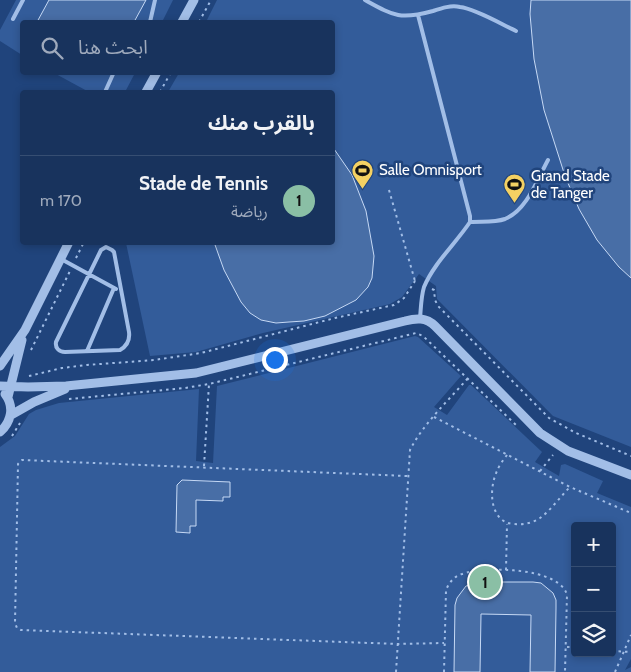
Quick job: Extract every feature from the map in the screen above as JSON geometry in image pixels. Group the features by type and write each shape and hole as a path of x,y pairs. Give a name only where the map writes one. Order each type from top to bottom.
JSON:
{"street":[{"path":"183,20 194,0"},
{"path":"147,90 154,75"},
{"path":"0,366 25,330 68,245"},
{"path":"0,387 47,387 205,372 405,320 420,318 432,322 540,433 568,452 631,475"},
{"path":"8,397 25,330"},
{"path":"11,415 46,396 84,384"},
{"path":"0,387 8,397 11,406 11,415 8,423 0,432"}],"lane":[{"path":"13,20 23,0"},
{"path":"150,20 155,0"},
{"path":"365,0 396,15 411,16 447,7 460,6 516,31"},
{"path":"418,15 469,210 470,222 434,269 425,286 420,318"},
{"path":"106,90 112,75"},
{"path":"470,222 499,220 512,215 525,202 548,160"},
{"path":"106,247 114,252 120,292 129,332 129,341 124,348 120,350 62,352 58,349 56,344 101,250 106,247"},
{"path":"61,259 120,292"},
{"path":"87,351 114,288"}],"path":[{"path":"200,20 211,0"},
{"path":"161,90 170,75"},
{"path":"26,376 87,365 201,354 335,318 394,305 404,298 414,281 389,190"},
{"path":"29,354 82,245"},
{"path":"414,281 434,290 438,306 549,418 576,433 631,456"},
{"path":"66,399 209,384 413,333 423,336 517,426"},
{"path":"396,672 410,450 434,417 468,378"},
{"path":"204,467 209,384"},
{"path":"434,417 570,487 631,513"},
{"path":"6,440 13,435 22,418"},
{"path":"507,455 496,472 492,494 495,511 499,518 507,524 523,525 540,518 570,487"},
{"path":"540,472 553,455"},
{"path":"407,476 22,460 18,464 15,623 17,628 21,630 397,644 444,643"},
{"path":"506,570 507,524"},
{"path":"444,672 446,590 449,583 461,574 483,570 531,571 557,582 565,589 567,595 565,672"},
{"path":"615,672 631,636"},
{"path":"567,646 571,646"},
{"path":"616,651 631,652"}],"shaded area":[{"path":"16,0 173,0 163,20 20,20 20,54 0,41 0,30"},
{"name":"Grand Stade de Tanger","path":"217,0 631,0 631,447 553,416 437,299 436,286 419,274 402,297 390,304 263,333 196,352 150,356 126,245 335,245 335,90 169,90 178,75 335,75 335,20 207,20"},
{"path":"58,75 134,75 126,90 85,90"},
{"path":"415,336 418,337 461,376 434,407 447,415 469,385 471,385 542,452 535,462 559,476 561,465 565,464 603,481 597,493 631,507 631,659 625,670 631,667 631,672 0,672 0,447 15,436 29,414 59,403 199,389 196,461 213,463 217,386"}],"building":[{"path":"49,0 146,0 135,20 38,20"},
{"path":"531,0 631,0 631,278 619,267 597,240 579,209 565,176 544,110 534,59 530,14"},
{"path":"335,150 352,175 366,211 374,256 372,278 368,287 356,300 325,316 304,321 276,323 261,320 250,313 241,302 224,270 215,245 335,245"},
{"path":"182,480 230,482 230,497 223,497 223,501 196,500 196,526 190,526 190,533 176,532 177,485"},
{"path":"480,582 541,583 553,593 556,600 555,672 530,672 531,615 481,614 480,672 454,672 455,605 457,598 466,586"}],"place":[{"name":"Salle Omnisport","path":"363,189"},
{"name":"Grand Stade de Tanger","path":"515,204"},
{"name":"Stade de Tennis","path":"485,582"}]}
